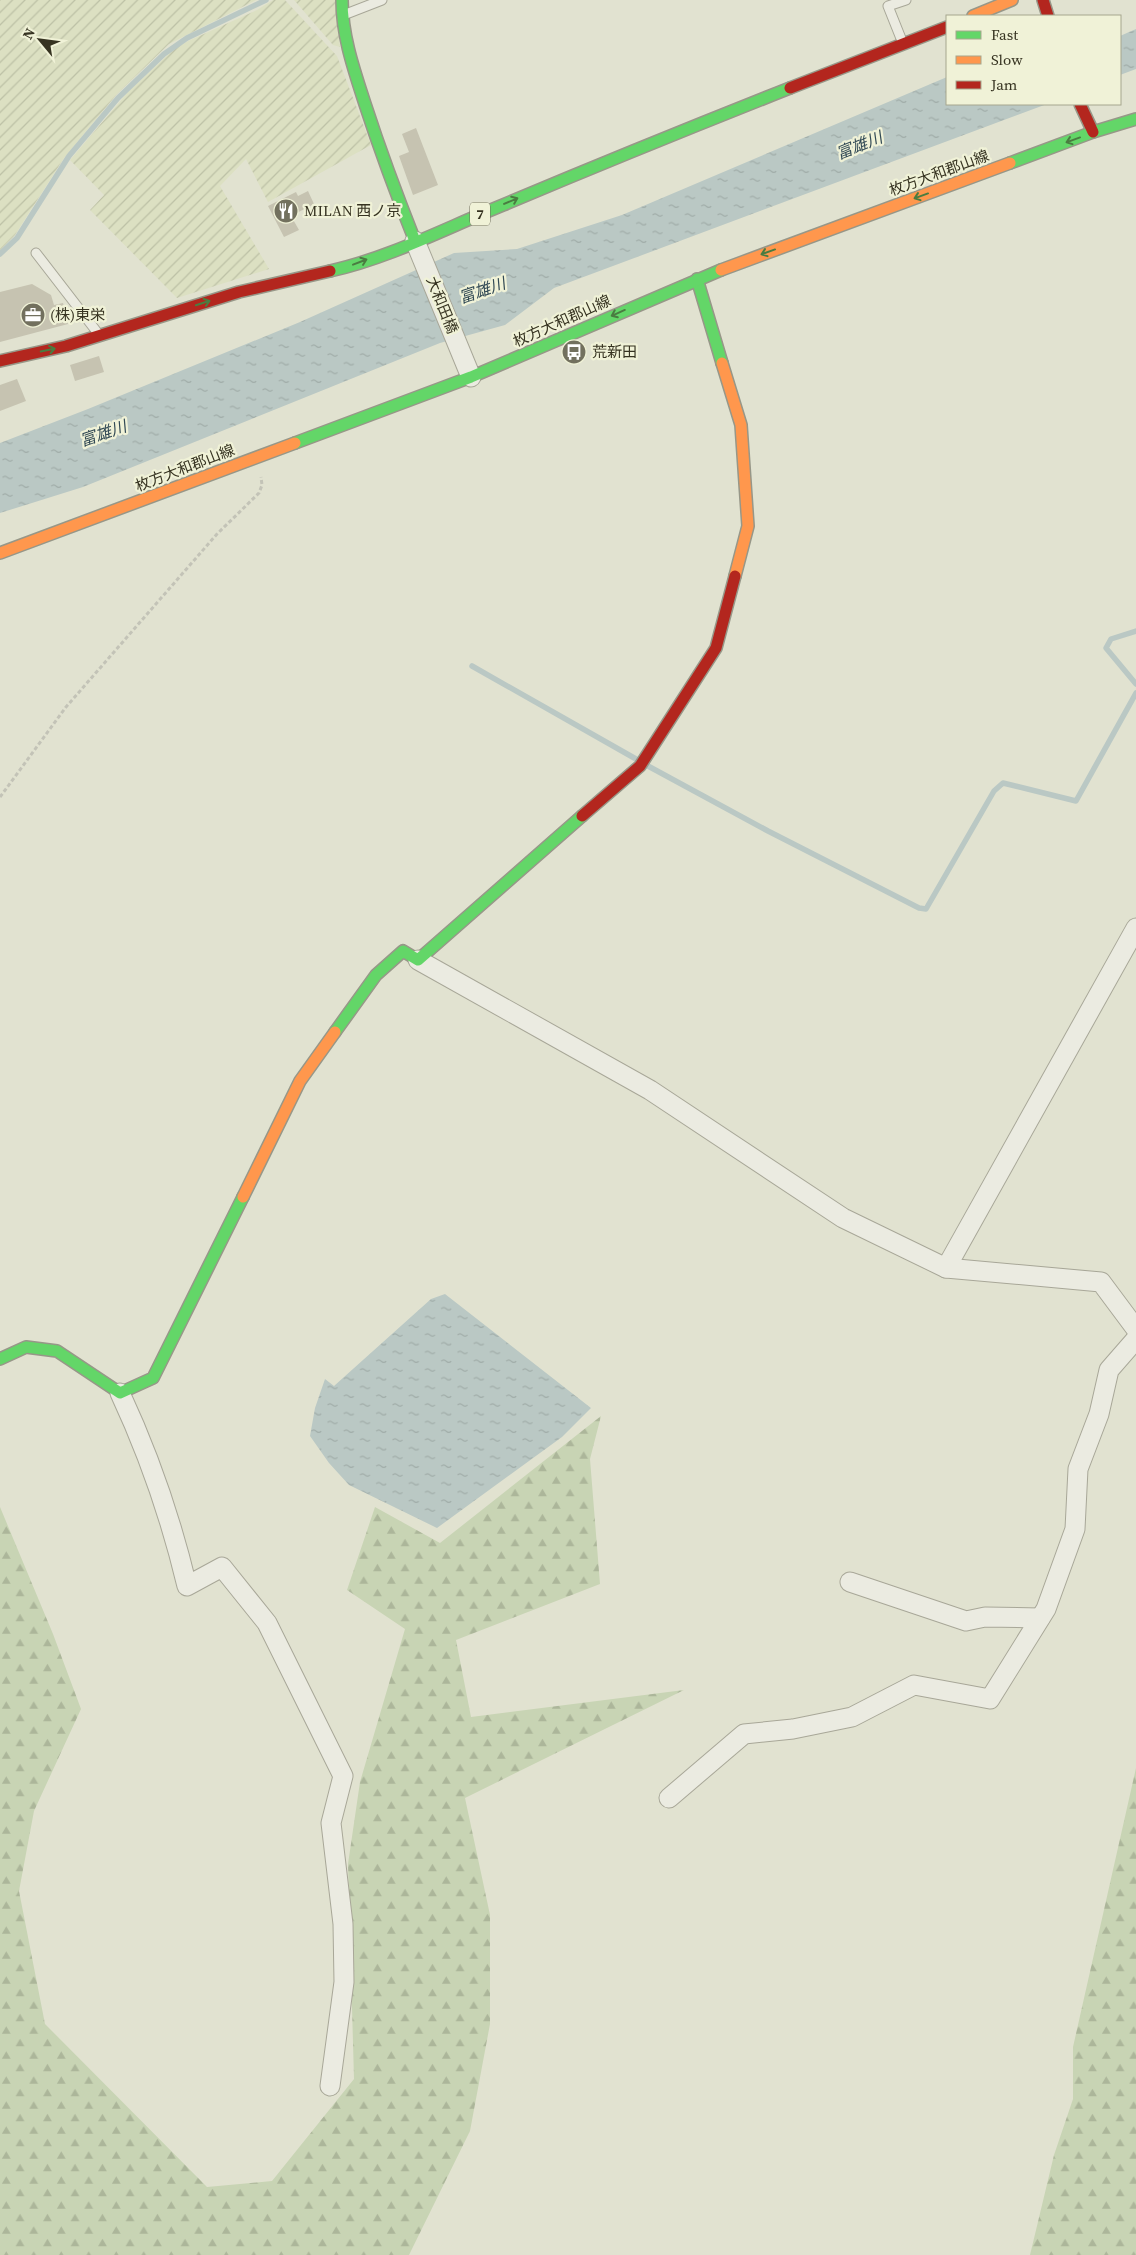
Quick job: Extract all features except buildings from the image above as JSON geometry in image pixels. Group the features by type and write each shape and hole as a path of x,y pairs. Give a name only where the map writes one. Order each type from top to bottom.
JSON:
{"main road":[{"path":"342,0 341,16 346,43 377,143 419,249"},
{"path":"970,14 1012,0"},
{"path":"1043,2 1048,15"},
{"name":"7","path":"0,360 66,346 239,292 419,249 656,141 946,27"},
{"path":"1080,105 1093,132"},
{"name":"枚方大和郡山線","path":"0,553 471,377 697,278 1093,132 1136,119"},
{"path":"0,1359 26,1347 57,1351 120,1393 153,1378 300,1081 376,975 403,951 418,960 640,766 716,648 748,526 741,425 697,278"}],"street":[{"name":"大和田橋","path":"419,249 471,377"},
{"path":"946,1268 1136,928"},
{"path":"418,960 650,1090 843,1218 946,1268 1101,1282 1136,1329"},
{"path":"669,1798 744,1734 793,1729 852,1717 914,1685 990,1699 1046,1609 1074,1529 1078,1470 1099,1414 1109,1370 1136,1339"},
{"path":"120,1393 150,1462 176,1542 187,1586 222,1567 267,1623 343,1776 331,1823 343,1924 344,1982 330,2086"},
{"path":"850,1582 966,1621 985,1617 1040,1618"}],"lane":[{"path":"341,16 382,0"},
{"path":"903,44 888,6 906,0"},
{"path":"36,253 100,336"}],"path":[{"path":"0,797 66,706 217,534 259,493 262,485 256,458"}],"green space":[{"path":"0,0 256,0 169,44 117,94 64,158 15,235 0,250"},
{"path":"273,0 285,0 337,56 371,145 268,202 246,159 220,186 269,269 177,298 90,210 104,195 70,160 128,92 173,50 186,42 257,10"},
{"path":"294,0 335,0 340,47 333,45"},
{"path":"601,1416 590,1459 600,1584 456,1640 471,1717 684,1690 465,1798 490,1915 490,2024 470,2131 409,2255 0,2255 0,1507 53,1634 81,1709 34,1811 19,1891 45,2024 207,2187 272,2181 354,2079 348,1864 360,1782 405,1629 347,1590 375,1507 440,1543"},
{"path":"1136,1768 1136,2255 1030,2255 1054,2155 1073,2099 1073,2047"}],"water":[{"path":"1136,29 1136,69 1121,75 1121,36"},
{"name":"富雄川","path":"946,77 946,105 1044,105 554,288 505,325 440,343 83,487 0,513 0,443 300,322 454,253 517,249 622,215"},
{"path":"445,1294 591,1408 562,1437 437,1528 349,1485 329,1463 310,1436 315,1408 325,1379 334,1386 431,1299"}],"waterway":[{"path":"0,254 17,238 69,156 118,98 164,54 187,38 266,0"},
{"path":"1136,631 1111,639 1106,648 1136,684"},
{"path":"472,666 636,759"},
{"path":"648,766 768,831 919,908 926,909 994,791 1003,783 1076,801 1136,693"}],"traffic: fast":[{"path":"342,0 344,27 349,53 383,156 415,241"},
{"path":"330,271 374,258 417,242 610,160 790,88"},
{"path":"1010,163 1093,132 1136,119"},
{"path":"295,443 471,377 721,270"},
{"path":"697,279 722,363"},
{"path":"335,1032 376,975 403,951 418,960 582,816"},
{"path":"0,1359 26,1347 57,1351 120,1393 153,1378 243,1197"}],"traffic: slow":[{"path":"975,15 1012,0"},
{"path":"721,270 1010,163"},
{"path":"722,363 741,425 748,526 735,576"},
{"path":"0,553 295,443"},
{"path":"243,1197 300,1081 335,1032"}],"traffic: jam":[{"path":"1043,0 1048,15"},
{"path":"790,88 946,27"},
{"path":"1080,105 1093,132"},
{"path":"0,361 66,346 239,292 330,271"},
{"path":"582,816 640,766 716,648 735,576"}],"place":[{"name":"MILAN 西ノ京","path":"286,211"},
{"name":"(株)東栄","path":"33,315"},
{"name":"荒新田","path":"574,352"}]}
